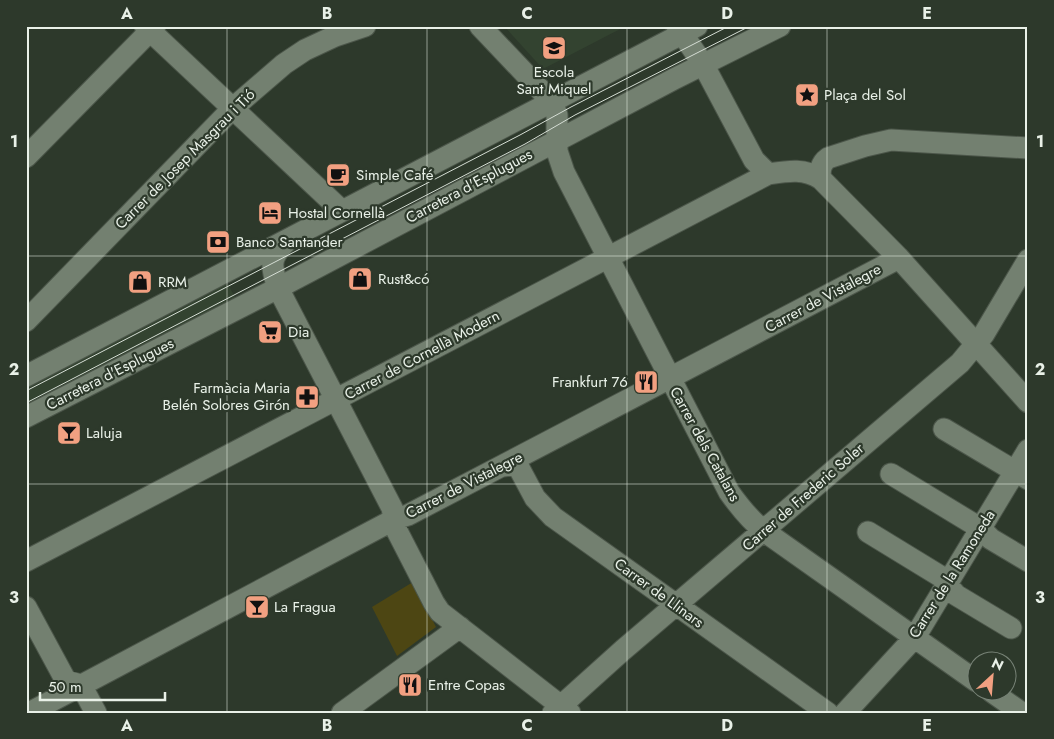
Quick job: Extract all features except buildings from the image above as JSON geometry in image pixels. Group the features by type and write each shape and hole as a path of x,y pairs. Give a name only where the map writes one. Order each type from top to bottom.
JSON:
{"street":[{"name":"Carrer de Josep Masgrau i Tió","path":"26,321 233,108 284,64 305,50 335,36 365,26"},
{"path":"480,26 552,102"},
{"name":"Carretera d'Esplugues","path":"26,417 780,26"},
{"path":"26,157 150,28 342,211"},
{"path":"26,376 552,102 685,29 754,160 768,174"},
{"name":"Carrer dels Catalans","path":"552,102 557,114 556,141 558,157 564,172 729,492 754,523 764,531 966,674"},
{"path":"1028,148 891,140 828,158 824,160 821,170 822,179 899,258 1028,402"},
{"name":"Carrer de Cornellà Modern","path":"26,561 768,174 796,170 806,171 822,179"},
{"path":"288,240 276,251 274,258 272,269 278,288 392,508 396,529 434,603 440,612 460,626 561,710"},
{"name":"Carrer de Vistalegre","path":"29,713 395,519 408,515 503,466 899,258"},
{"name":"Carrer de Frederic Soler","path":"561,710 677,606 960,363 977,344 1028,260"},
{"path":"944,429 1022,475"},
{"name":"Carrer de la Ramoneda","path":"845,713 915,637 980,528 1022,475 1028,450"},
{"name":"Carrer de Llinars","path":"503,466 511,465 519,468 535,498 553,517 828,713"},
{"path":"891,474 980,528 991,539 1028,561"},
{"path":"868,532 940,576 956,595 1011,628"},
{"path":"26,607 66,681 81,685 96,713"},
{"path":"342,713 460,626"},
{"path":"1006,702 1022,713"}],"shaded area":[{"name":"Escola Sant Miquel","path":"504,26 626,26 543,69"},
{"path":"226,281 236,299 26,408 26,385"},
{"path":"413,582 436,627 397,656 372,607"}],"tram line":[{"path":"26,391 729,26"},
{"path":"26,403 525,144 575,115 750,26"}],"place":[{"name":"Escola Sant Miquel","path":"554,48"},
{"name":"Plaça del Sol","path":"807,95"},
{"name":"Simple Café","path":"338,175"},
{"name":"Hostal Cornellà","path":"270,213"},
{"name":"Banco Santander","path":"218,242"},
{"name":"Rust&có","path":"360,279"},
{"name":"RRM","path":"140,282"},
{"name":"Dia","path":"270,332"},
{"name":"Frankfurt 76","path":"646,382"},
{"name":"Farmàcia Maria Belén Solores Girón","path":"307,397"},
{"name":"Laluja","path":"69,433"},
{"name":"La Fragua","path":"257,607"},
{"name":"Entre Copas","path":"410,685"}]}
